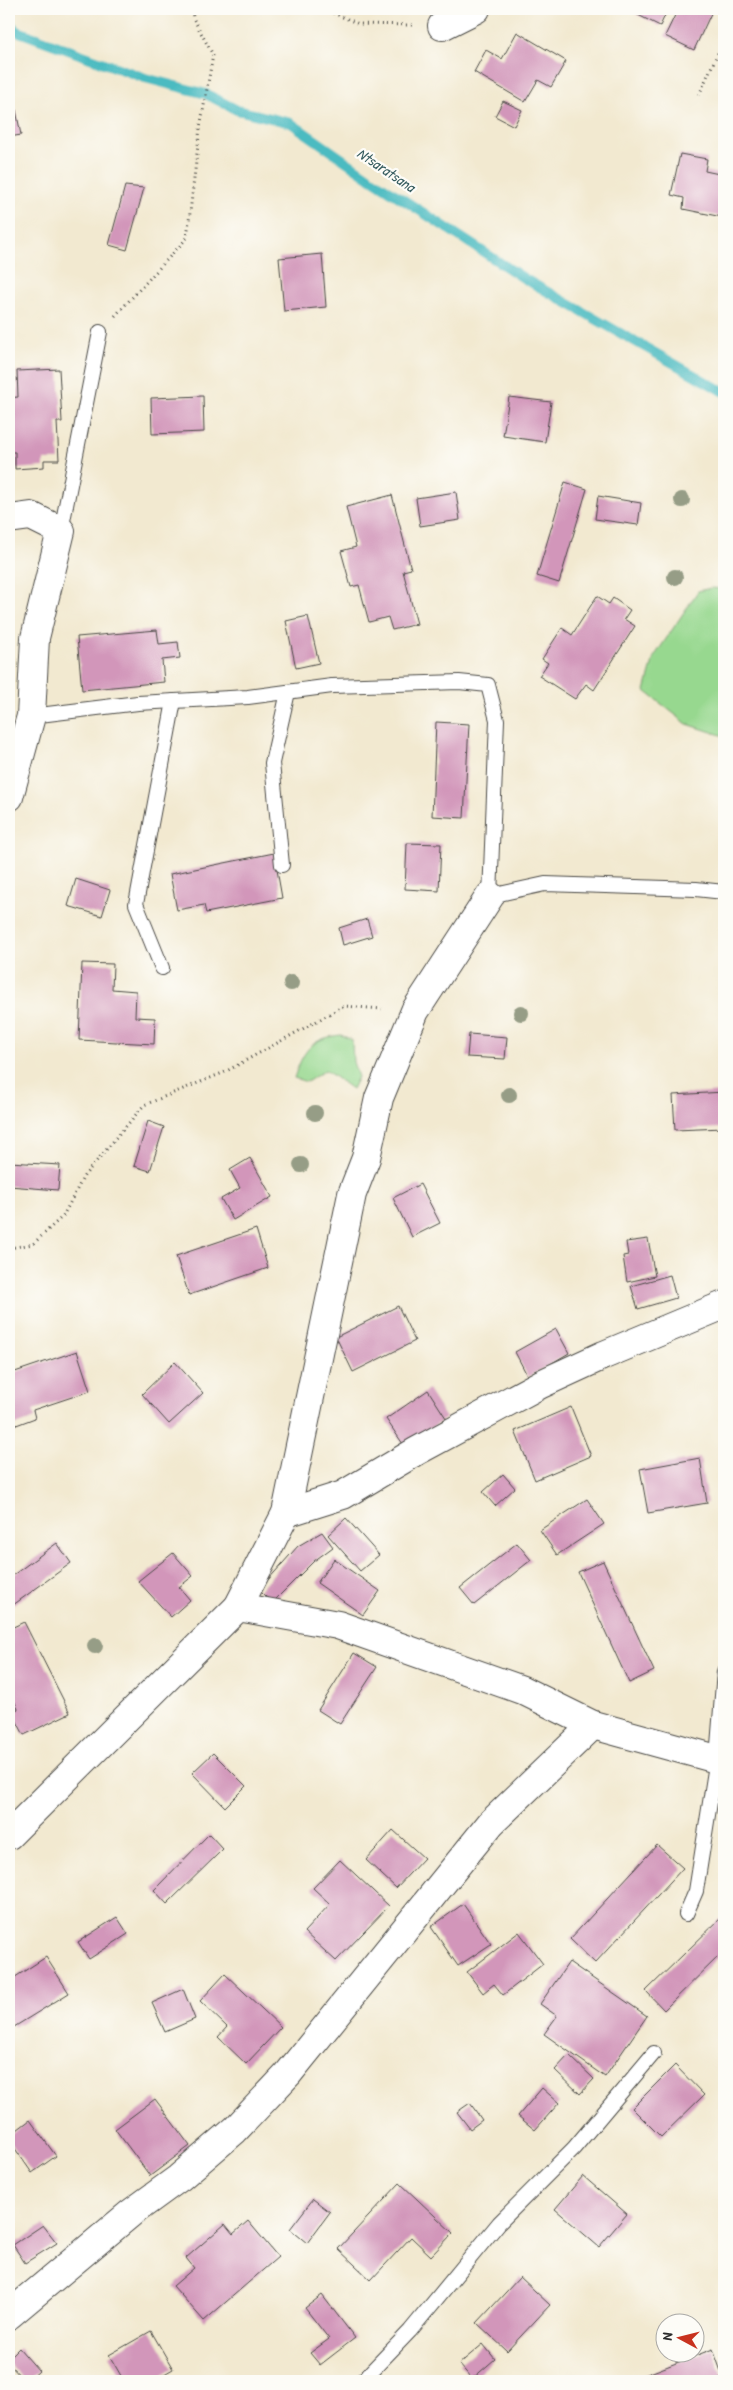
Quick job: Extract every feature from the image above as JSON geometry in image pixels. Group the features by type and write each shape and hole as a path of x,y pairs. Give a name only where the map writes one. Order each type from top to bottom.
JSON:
{"street":[{"path":"442,26 476,9"},
{"path":"9,518 31,516 61,531 35,638 31,716 9,797"},
{"path":"9,1835 238,1607 286,1513 352,1194 366,1158 379,1098 416,1011 490,896"},
{"path":"286,1513 343,1495 417,1451 541,1384 604,1355 724,1305"},
{"path":"238,1607 338,1625 522,1690 593,1725 721,1759"},
{"path":"9,2316 130,2213 179,2178 235,2130 288,2074 491,1823 593,1725"}],"lane":[{"path":"61,531 100,332"},
{"path":"31,716 138,703 248,697 332,686 413,682 459,682 488,685 497,720 490,896 545,884 696,888 724,892"},
{"path":"282,865 272,763 288,692"},
{"path":"162,968 136,904 174,700"},
{"path":"686,1914 696,1891 721,1759 724,1670"},
{"path":"362,2381 410,2330 499,2223 574,2148 654,2054"}],"path":[{"path":"100,332 187,238 200,128 213,55 193,18 192,9"},
{"path":"324,9 359,24 442,26"},
{"path":"699,95 724,39"},
{"path":"9,1248 33,1244 63,1216 84,1176 144,1105 225,1072 344,1006 416,1011"}],"green space":[{"path":"711,588 724,589 724,736 687,724 645,691 654,657 698,591"},
{"path":"341,1035 352,1040 353,1062 358,1077 352,1089 325,1070 307,1082 294,1078 305,1053 315,1043 322,1039"}],"building":[{"path":"626,9 668,9 660,26"},
{"path":"678,9 713,9 694,50 665,36"},
{"path":"517,32 566,61 551,87 538,80 525,102 474,72 486,50 502,59"},
{"path":"503,101 522,110 514,126 495,116"},
{"path":"16,110 21,135 9,137 9,112"},
{"path":"680,154 707,159 705,171 724,175 722,217 683,209 684,198 671,195"},
{"path":"125,186 144,188 127,250 109,245"},
{"path":"322,254 326,307 284,311 279,258"},
{"path":"59,369 62,422 57,422 59,460 44,460 44,467 15,469 15,452 9,452 9,398 18,397 17,371"},
{"path":"203,396 204,432 152,434 151,398"},
{"path":"509,397 551,402 545,442 503,436"},
{"path":"565,482 587,489 559,583 537,576"},
{"path":"456,492 460,520 420,526 416,498"},
{"path":"392,495 411,569 403,571 417,624 392,630 388,617 369,622 359,585 351,587 341,551 356,547 346,507"},
{"path":"598,496 641,503 638,525 595,519"},
{"path":"597,596 609,604 613,598 630,610 624,619 635,626 594,690 586,684 575,699 539,676 548,663 542,659 562,628 572,635"},
{"path":"308,616 319,663 296,668 286,621"},
{"path":"157,630 159,644 178,642 180,658 162,660 164,682 82,690 77,637"},
{"path":"436,722 469,724 464,818 432,816"},
{"path":"407,843 441,844 439,891 405,889"},
{"path":"274,853 282,898 206,913 204,905 177,910 170,874"},
{"path":"76,879 110,890 102,916 68,906"},
{"path":"367,919 372,936 343,945 339,928"},
{"path":"82,963 113,964 112,989 136,991 135,1017 155,1018 154,1044 79,1040"},
{"path":"469,1034 507,1037 505,1059 467,1057"},
{"path":"724,1092 724,1128 675,1130 673,1095"},
{"path":"148,1121 164,1127 150,1171 134,1166"},
{"path":"250,1158 272,1197 233,1220 221,1199 240,1188 230,1170"},
{"path":"9,1162 60,1165 58,1190 9,1186"},
{"path":"420,1184 440,1223 412,1237 393,1198"},
{"path":"256,1229 268,1268 189,1295 176,1256"},
{"path":"648,1239 655,1276 627,1282 623,1256 628,1255 626,1242"},
{"path":"670,1275 676,1298 638,1309 631,1286"},
{"path":"398,1306 415,1341 353,1372 336,1337"},
{"path":"556,1329 569,1353 528,1377 515,1352"},
{"path":"77,1351 90,1391 33,1410 35,1418 11,1427 9,1374"},
{"path":"175,1362 203,1393 169,1424 142,1394"},
{"path":"428,1390 446,1418 405,1447 386,1419"},
{"path":"571,1407 591,1456 535,1480 515,1431"},
{"path":"700,1458 707,1503 648,1513 640,1469"},
{"path":"503,1474 515,1488 495,1506 483,1492"},
{"path":"587,1499 604,1524 557,1555 540,1530"},
{"path":"346,1518 379,1555 360,1571 328,1535"},
{"path":"322,1532 333,1547 314,1561 272,1603 259,1590 298,1546"},
{"path":"57,1543 71,1563 9,1608 9,1578"},
{"path":"517,1543 531,1560 474,1605 460,1588"},
{"path":"173,1553 193,1576 179,1587 190,1600 171,1617 138,1581"},
{"path":"334,1559 380,1591 363,1615 317,1583"},
{"path":"603,1561 654,1671 629,1683 578,1572"},
{"path":"24,1622 70,1713 24,1735 12,1712 18,1709 12,1696 9,1698 9,1629"},
{"path":"354,1653 377,1667 340,1724 318,1710"},
{"path":"213,1753 246,1786 225,1807 192,1773"},
{"path":"393,1830 424,1858 396,1888 366,1860"},
{"path":"209,1834 223,1849 167,1904 154,1890"},
{"path":"657,1845 683,1868 595,1963 570,1939"},
{"path":"340,1860 389,1906 336,1961 304,1932 330,1904 313,1888"},
{"path":"463,1904 491,1944 458,1966 431,1927"},
{"path":"724,1915 724,1951 664,2010 646,1991"},
{"path":"117,1917 128,1934 89,1959 78,1942"},
{"path":"519,1932 543,1964 503,1995 494,1984 483,1993 467,1972"},
{"path":"46,1957 69,1993 14,2027 9,2019 9,1981"},
{"path":"569,1962 647,2016 605,2077 544,2034 557,2016 540,2004"},
{"path":"225,1974 281,2027 246,2064 218,2037 227,2027 200,2001"},
{"path":"183,1989 195,2019 165,2032 152,2003"},
{"path":"569,2055 594,2079 580,2094 555,2070"},
{"path":"675,2065 704,2095 661,2137 632,2108"},
{"path":"542,2088 559,2103 535,2130 518,2116"},
{"path":"155,2099 190,2146 150,2176 115,2129"},
{"path":"470,2103 482,2120 470,2129 457,2112"},
{"path":"30,2120 56,2156 32,2173 9,2140 9,2136"},
{"path":"583,2176 627,2214 599,2247 555,2209"},
{"path":"400,2183 453,2233 431,2256 411,2237 371,2280 338,2249"},
{"path":"313,2199 330,2212 307,2243 290,2229"},
{"path":"248,2221 278,2257 204,2321 173,2286 194,2268 186,2258 225,2224 233,2234"},
{"path":"43,2225 57,2243 25,2263 13,2245"},
{"path":"520,2277 550,2305 507,2351 477,2323"},
{"path":"322,2295 355,2338 320,2365 310,2353 329,2339 305,2308"},
{"path":"151,2331 173,2369 152,2381 124,2381 109,2355"},
{"path":"483,2344 495,2359 472,2379 459,2364"},
{"path":"19,2348 39,2371 28,2381 25,2381 9,2364 9,2358"},
{"path":"713,2349 723,2377 711,2381 629,2381 679,2362 706,2362 706,2352"}],"waterway":[{"name":"Ntsaratsana","path":"9,23 17,31 145,78 206,94 237,110 291,123 370,178 525,279 724,392"}]}
